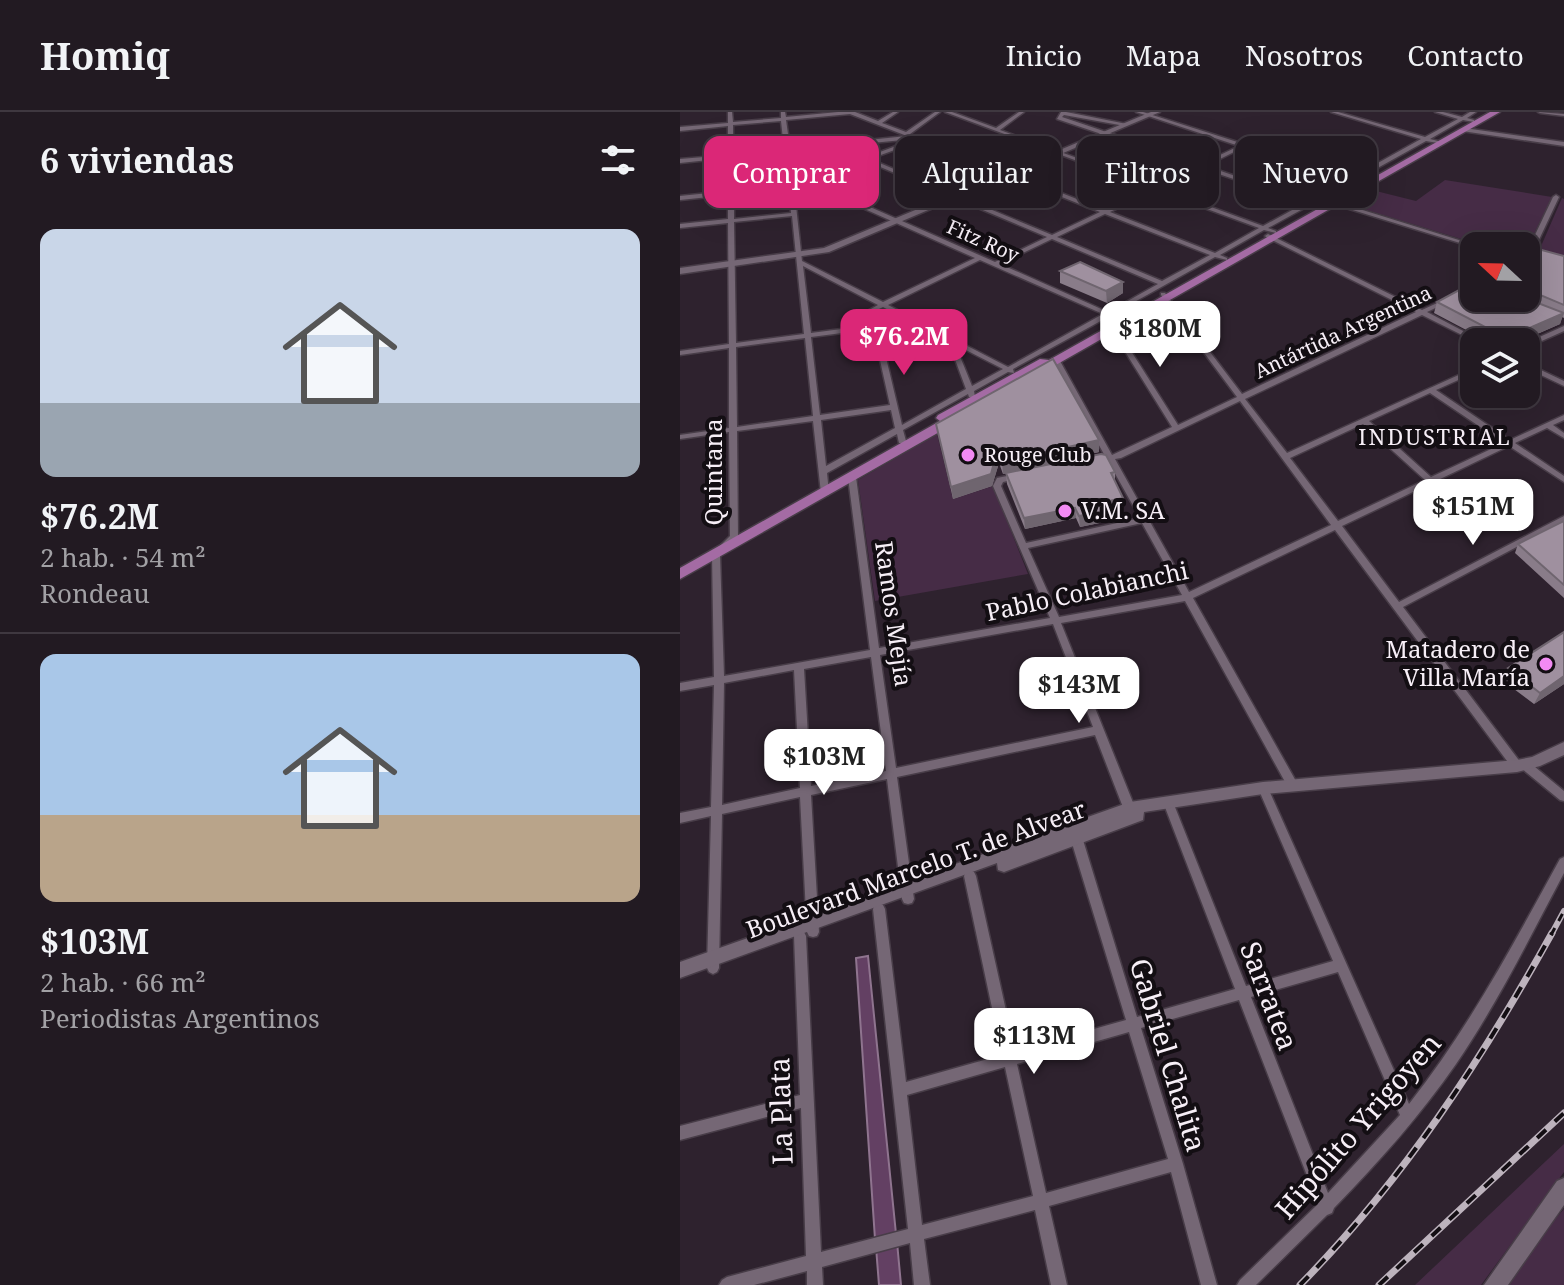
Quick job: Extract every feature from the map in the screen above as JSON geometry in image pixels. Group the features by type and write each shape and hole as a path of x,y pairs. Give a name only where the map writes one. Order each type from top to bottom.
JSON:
{"main road":[{"path":"1377,171 1436,142 1473,117 1488,112"},
{"path":"1377,179 1496,112"},
{"path":"1061,153 1153,114"},
{"path":"680,271 800,259 928,208"},
{"path":"680,574 901,435 1013,372 1114,321 1270,234 1309,208"},
{"path":"1164,292 1220,257 1325,208"},
{"path":"680,567 824,484 852,477 1056,361 1114,321"},
{"name":"Boulevard Marcelo T. de Alvear","path":"680,970 713,963 1168,802 1263,788 1521,766 1564,748"},
{"name":"Boulevard Marcelo T. de Alvear","path":"808,930 879,909 908,894 1077,840 1131,813"},
{"name":"Boulevard Marcelo T. de Alvear","path":"680,980 713,963"},
{"path":"1495,1285 1564,1188"},
{"path":"1531,1237 1564,1201"}],"street":[{"name":"Quintana","path":"730,112 730,136"},
{"path":"680,129 783,116 851,112 912,136"},
{"path":"879,123 896,112"},
{"path":"907,134 938,112"},
{"path":"947,112 1013,136"},
{"path":"970,120 981,112"},
{"path":"997,130 1022,112"},
{"path":"1138,112 1153,114 1235,143"},
{"path":"1333,112 1436,142"},
{"path":"1437,112 1462,119"},
{"path":"1540,112 1564,115"},
{"path":"1062,114 1125,125"},
{"path":"1062,114 1112,136"},
{"path":"783,116 785,136"},
{"path":"1377,168 1462,119 1473,117"},
{"path":"1464,130 1564,144"},
{"path":"680,161 704,159"},
{"path":"1061,194 1220,257"},
{"path":"680,198 704,195"},
{"path":"1540,232 1556,197"},
{"name":"Quintana","path":"713,963 719,680 716,554 734,537 731,208"},
{"path":"794,208 824,484"},
{"name":"Fitz Roy","path":"868,208 981,257 1114,321"},
{"path":"984,208 1164,292 1285,457 1333,530 1398,606 1521,766 1564,797"},
{"path":"996,264 1112,208"},
{"path":"1207,208 1270,234 1460,332"},
{"path":"1351,208 1460,241"},
{"path":"680,226 795,214"},
{"path":"901,435 872,310 981,257"},
{"path":"800,259 1013,372"},
{"name":"Antártida Argentina","path":"1081,464 1112,458 1460,294"},
{"path":"680,353 915,321"},
{"path":"1114,321 1176,427"},
{"path":"1540,339 1564,328"},
{"path":"957,343 956,354 972,396"},
{"path":"1056,361 1293,786"},
{"path":"1540,372 1564,384"},
{"path":"1285,457 1460,377"},
{"path":"1431,390 1564,480"},
{"path":"680,437 894,407"},
{"path":"1333,530 1564,417"},
{"path":"1364,421 1430,481"},
{"path":"1547,425 1564,436"},
{"path":"1034,473 1000,480 997,486 1056,621 1131,813"},
{"name":"Ramos Mejía","path":"852,477 908,894"},
{"path":"1398,606 1564,519"},
{"path":"1023,546 1145,520"},
{"name":"Pablo Colabianchi","path":"680,687 1188,599 1333,530"},
{"name":"La Plata","path":"799,666 807,793 807,1100 815,1285"},
{"path":"680,818 1099,730"},
{"path":"1263,788 1407,1115"},
{"name":"Sarratea","path":"1168,802 1327,1208"},
{"name":"Gabriel Chalita","path":"1077,840 1176,1164 1209,1285"},
{"name":"Hipólito Yrigoyen","path":"1245,1285 1327,1208 1407,1115 1464,1040 1564,862"},
{"path":"970,876 1059,1285"},
{"path":"879,909 922,1285"},
{"path":"902,1090 1341,965"},
{"path":"680,1133 807,1100"},
{"path":"727,1285 875,1243 1041,1203 1176,1164"}],"shaded area":[{"path":"1445,180 1552,197 1535,232 1460,232 1460,239 1360,208 1377,208 1377,191 1416,201"},
{"path":"1562,198 1564,269 1540,262 1540,249"},
{"path":"937,434 953,499 993,486 1028,574 875,601 858,480"},
{"path":"868,956 896,1234 875,1239 856,958"},
{"path":"1564,1144 1564,1172 1481,1285 1415,1285"},
{"path":"1564,1209 1564,1285 1504,1285 1533,1244"},
{"path":"897,1242 901,1285 879,1285 876,1247"}],"building":[{"path":"1540,250 1564,256 1564,305 1540,295"},
{"path":"1080,262 1123,282 1106,291 1060,271"},
{"path":"1460,290 1460,312 1540,312 1540,304 1564,313 1529,328 1487,328 1437,302"},
{"path":"1053,359 1099,440 1002,462 997,451 991,474 951,487 936,424"},
{"path":"1106,455 1115,472 1111,473 1123,498 1100,503 1104,511 1079,516 1075,508 1024,518 1006,473"},
{"path":"1564,521 1564,585 1518,544"},
{"name":"Matadero de Villa María","path":"1564,632 1564,676 1540,693 1508,668"}],"railway":[{"path":"1551,935 1564,911"},
{"path":"1300,1285 1373,1204 1438,1118 1497,1027 1552,933"},
{"path":"1379,1285 1564,1113"}],"place":[{"name":"Rouge Club","path":"968,455"},
{"name":"V.M. SA","path":"1065,511"},
{"name":"Matadero de Villa María","path":"1546,664"}],"district":[{"name":"INDUSTRIAL","path":"1435,437"}]}
